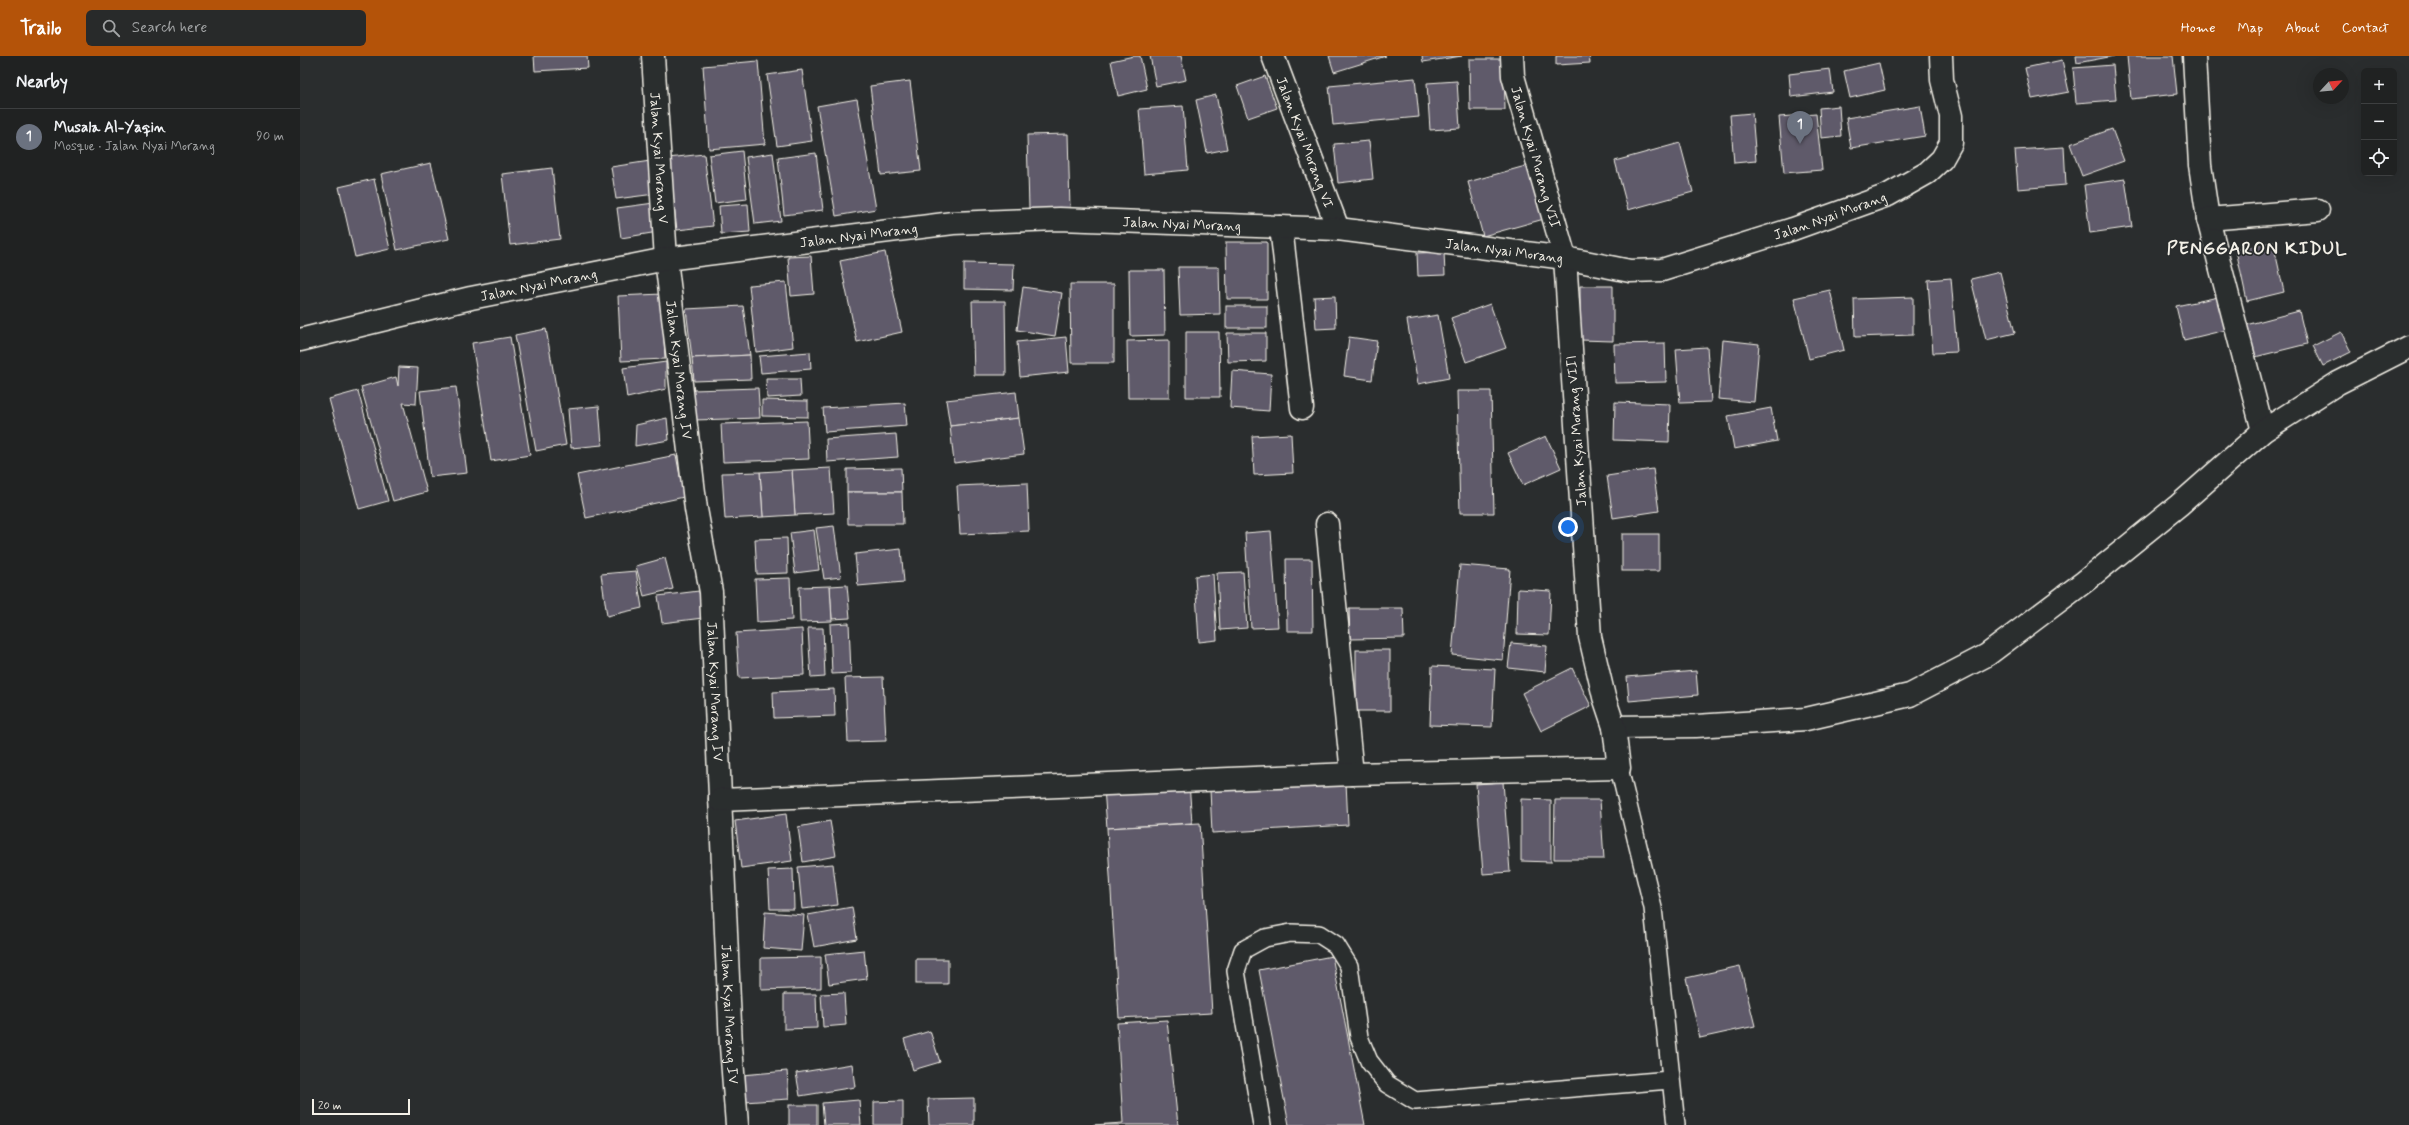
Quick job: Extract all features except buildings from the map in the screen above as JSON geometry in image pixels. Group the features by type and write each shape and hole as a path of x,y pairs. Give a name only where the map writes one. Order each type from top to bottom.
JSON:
{"street":[{"name":"Jalan Kyai Morang V","path":"653,56 666,259"},
{"name":"Jalan Kyai Morang VI","path":"1273,56 1338,228"},
{"name":"Jalan Kyai Morang VII","path":"1512,56 1513,76 1565,258"},
{"name":"Jalan Nyai Morang","path":"300,340 471,298 666,259 953,223 1059,219 1338,228 1565,258 1630,272 1662,270 1793,229 1888,195 1927,173 1942,159 1951,143 1951,116 1942,80 1941,56"},
{"path":"2194,56 2200,165 2208,219 2263,431"},
{"path":"2208,219 2318,210"},
{"path":"1281,227 1302,408"},
{"name":"Jalan Kyai Morang VIII","path":"1565,258 1590,638 1617,744"},
{"name":"Jalan Kyai Morang IV","path":"666,259 696,509 711,592 720,764 720,797 731,1046 737,1125"},
{"path":"720,797 1350,767 1617,744 1696,726 1806,719 1910,695 1987,655 2084,582 2179,505 2263,431 2338,384 2409,347"},
{"path":"1327,524 1349,738 1350,767"}],"lane":[{"path":"1617,744 1653,908 1670,1080 1676,1125"},
{"path":"1262,1125 1236,972 1243,950 1265,938 1291,932 1319,934 1336,945 1349,966 1358,1038 1369,1061 1387,1084 1415,1101 1670,1080"}],"place":[{"name":"Musala Al-Yaqin","path":"1800,144"}],"district":[{"name":"PENGGARON KIDUL","path":"2257,248"}]}
